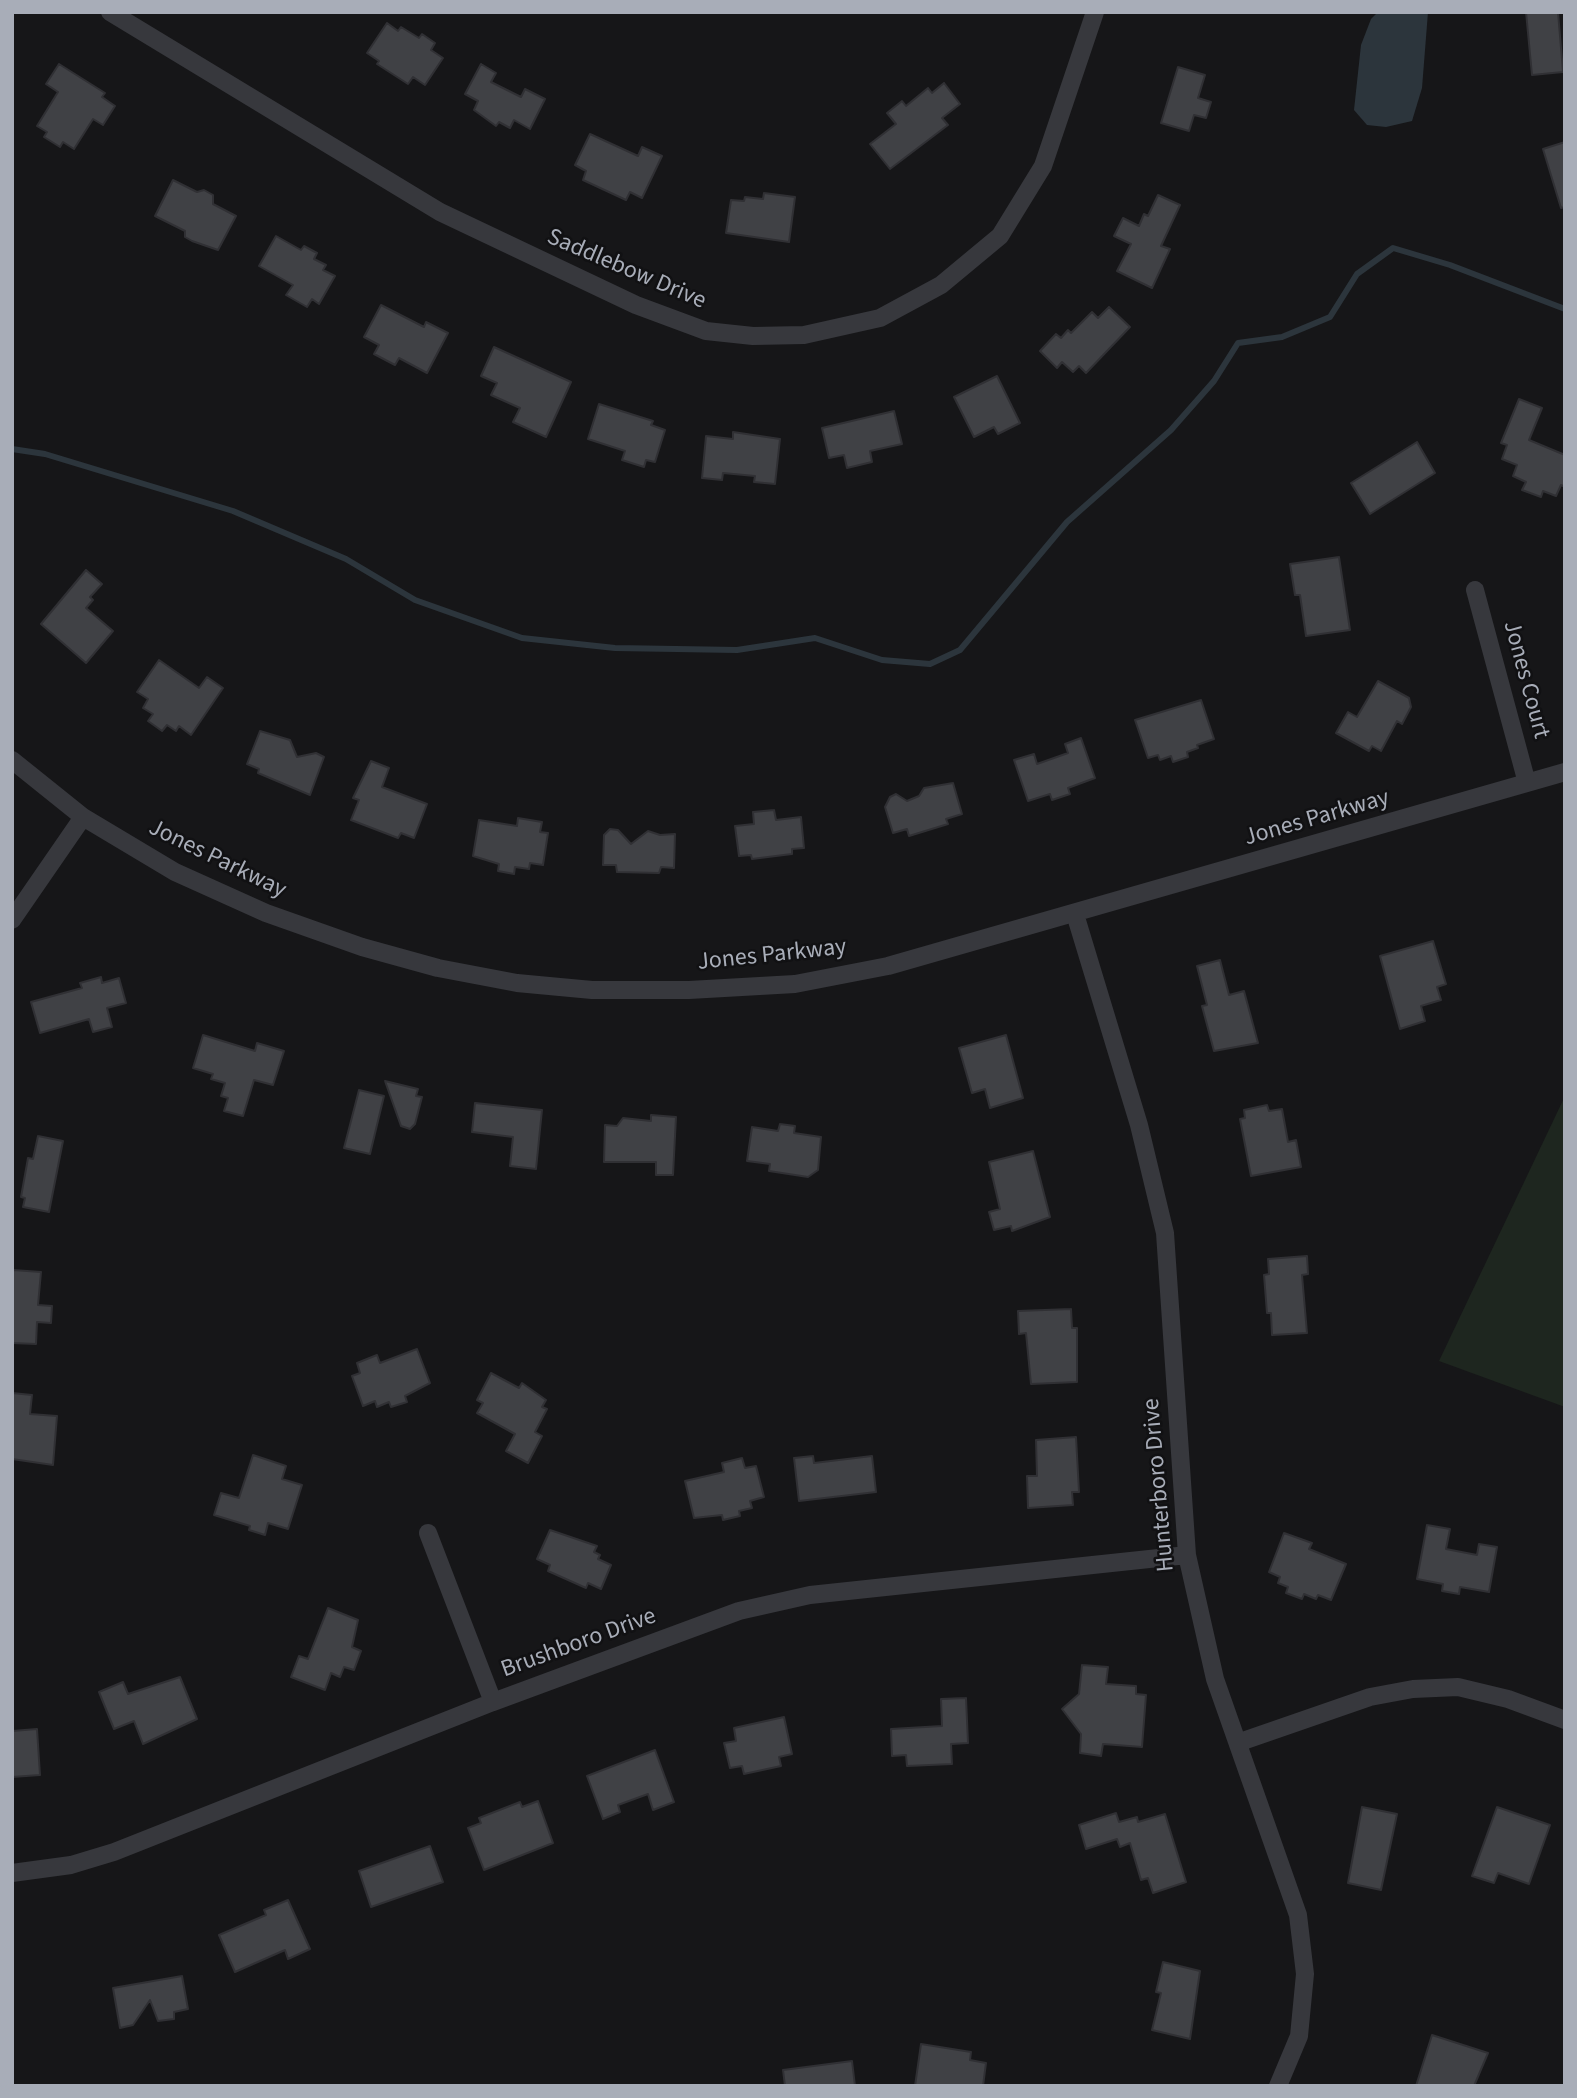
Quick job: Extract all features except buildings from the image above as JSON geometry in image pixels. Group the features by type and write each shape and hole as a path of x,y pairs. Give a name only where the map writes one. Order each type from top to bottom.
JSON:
{"street":[{"name":"Saddlebow Drive","path":"110,12 440,212 636,305 706,331 753,336 804,335 880,318 940,285 1000,236 1044,166 1095,12"},
{"name":"Jones Court","path":"1475,590 1527,783"},
{"name":"Jones Parkway","path":"12,760 83,817 175,872 266,913 362,947 438,968 517,983 592,990 689,990 796,984 888,966 1565,772"},
{"path":"12,920 83,817"},
{"name":"Hunterboro Drive","path":"1075,914 1139,1125 1165,1233 1187,1555 1215,1679 1240,1742 1298,1915 1305,1974 1299,2036 1278,2086"},
{"path":"428,1532 493,1702"},
{"name":"Brushboro Drive","path":"12,1873 71,1865 114,1852 493,1702 739,1611 793,1597 1187,1555"},
{"path":"1240,1742 1370,1698 1413,1689 1458,1687 1507,1699 1565,1720"}],"shaded area":[{"path":"1378,12 1428,12 1422,88 1412,121 1386,127 1367,125 1354,110 1361,45 1371,19"},
{"path":"1565,1096 1565,1407 1439,1361"}],"waterway":[{"path":"12,449 45,454 233,511 346,559 415,600 522,638 615,648 737,650 815,638 882,660 930,664 960,650 1067,522 1171,430 1214,381 1238,343 1282,337 1330,317 1357,274 1393,248 1450,265 1565,309"}]}
